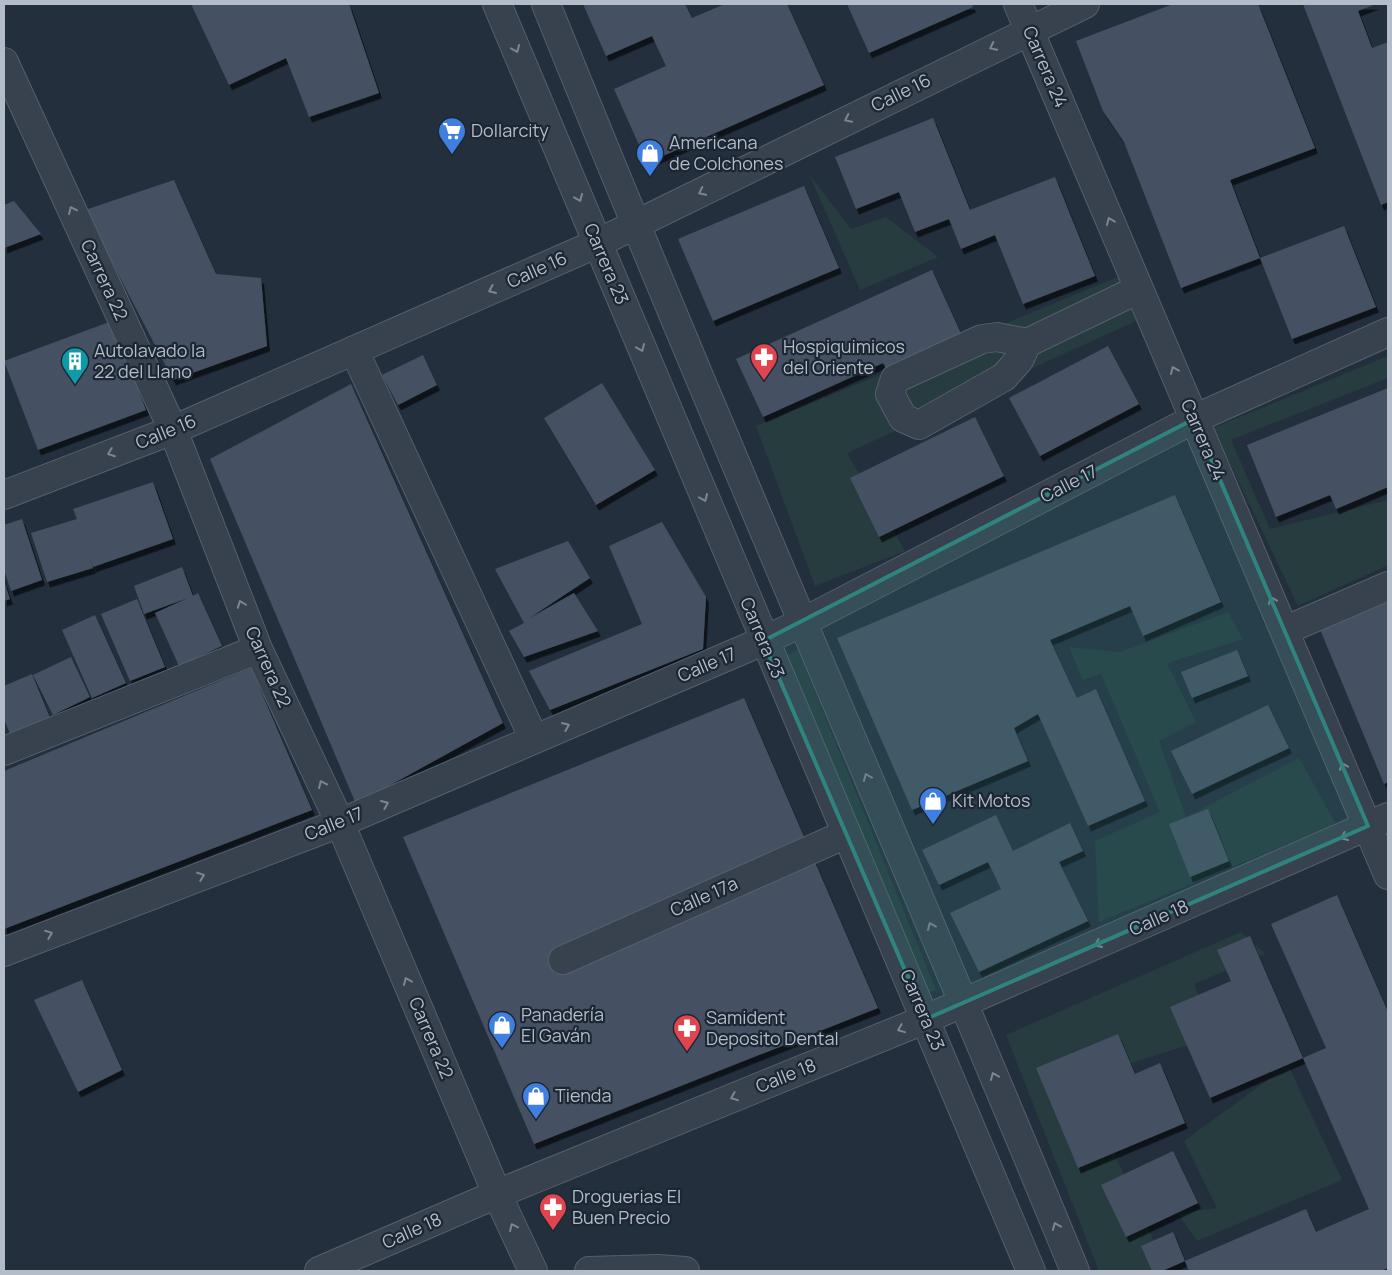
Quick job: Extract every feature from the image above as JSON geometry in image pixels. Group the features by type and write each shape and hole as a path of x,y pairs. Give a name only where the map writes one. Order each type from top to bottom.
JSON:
{"street":[{"name":"Carrera 23","path":"497,4 763,641 926,1019 1031,1271"},
{"path":"546,4 635,225 802,624 964,1003 1075,1271"},
{"name":"Carrera 24","path":"1018,4 1194,419 1286,630 1378,822 1388,875"},
{"name":"Calle 16","path":"4,495 173,430 598,243 1030,29 1085,4"},
{"name":"Carrera 22","path":"4,62 173,430 258,649 340,823 497,1194 533,1271"},
{"path":"1027,343 1139,290"},
{"name":"Calle 17","path":"4,952 340,823 802,624 1194,419 1388,332"},
{"path":"354,350 534,740"},
{"path":"1286,630 1388,586"},
{"path":"4,751 258,649"},
{"name":"Calle 18","path":"319,1271 497,1194 964,1003 1378,822"},
{"name":"Calle 17a","path":"563,960 846,834"},
{"path":"589,1271 658,1269 685,1271"}],"highlighted area":[{"path":"1194,419 1368,826 926,1019 763,641"}],"green space":[{"path":"809,174 851,229 886,217 938,257 860,290"},
{"path":"1125,274 1136,321 847,453 905,551 815,586 756,426"},
{"path":"1388,356 1388,378 1231,440 1270,529 1388,500 1388,565 1298,606 1213,428"},
{"path":"1228,612 1243,639 1167,663 1196,722 1159,741 1186,817 1299,758 1336,824 1099,922 1095,841 1160,812 1101,674 1083,680 1069,647 1120,652"},
{"path":"798,650 936,990 925,993 785,656"},
{"path":"1241,932 1265,954 1194,984 1214,1037 1081,1079 1167,1271 1099,1271 1006,1035"},
{"path":"1288,1065 1342,1180 1197,1241 1177,1213 1217,1208 1184,1141"}],"building":[{"path":"191,4 349,4 379,93 309,117 286,58 229,85"},
{"path":"583,4 685,4 692,18 725,4 787,4 824,85 647,163 614,89 666,66 652,36 606,56"},
{"path":"847,4 972,4 973,7 869,53"},
{"path":"1173,4 1258,4 1315,148 1230,180 1260,258 1181,288 1124,142 1103,111 1076,41"},
{"path":"1303,4 1376,4 1358,11 1372,48 1388,42 1388,202 1381,205"},
{"path":"933,118 970,210 1055,177 1095,276 1023,304 995,235 961,249 949,219 915,232 899,192 856,209 835,157"},
{"path":"174,180 216,274 261,278 267,346 173,380 85,210"},
{"path":"804,186 839,268 713,321 678,239"},
{"path":"14,201 41,234 4,248 4,205"},
{"path":"1344,226 1376,307 1292,339 1260,258"},
{"path":"932,270 963,338 888,372 883,363 763,417 736,359"},
{"name":"Autolavado la 22 del Llano","path":"112,321 146,410 38,450 4,361"},
{"path":"1108,346 1139,404 1040,456 1009,398"},
{"path":"423,355 437,385 398,405 382,375"},
{"path":"602,383 655,470 596,505 544,418"},
{"path":"351,384 503,723 356,804 210,459"},
{"path":"1388,388 1388,487 1336,509 1330,495 1276,517 1247,445"},
{"path":"975,417 1004,476 879,537 850,478"},
{"path":"153,482 173,539 93,567 89,556 93,568 47,582 31,533 77,519 73,509"},
{"path":"1175,495 1221,602 1143,636 1130,606 1050,640 1077,698 1096,689 1145,801 1088,826 1038,714 1014,728 1028,761 912,810 837,638"},
{"path":"22,519 42,580 11,591 4,570 4,525"},
{"path":"662,522 706,597 703,649 550,710 529,671 642,624 609,546"},
{"path":"568,541 590,578 528,619 574,593 598,631 524,657 509,631 524,623 495,569"},
{"path":"182,567 193,596 198,593 222,646 179,666 155,613 188,598 144,614 134,586"},
{"path":"4,581 10,599 4,601"},
{"path":"1388,595 1388,782 1384,784 1317,622"},
{"path":"137,599 165,667 130,681 101,614"},
{"path":"95,615 126,683 92,698 62,630"},
{"path":"1237,650 1248,676 1192,698 1181,672"},
{"path":"71,657 90,697 53,715 33,675"},
{"path":"251,668 312,810 4,929 4,771"},
{"path":"32,674 51,720 11,736 4,719 4,686"},
{"path":"744,698 878,1008 534,1144 403,837"},
{"path":"1268,705 1289,748 1192,794 1171,751"},
{"path":"1208,809 1229,861 1190,877 1169,824"},
{"path":"996,815 1013,851 1070,823 1083,851 1059,862 1088,921 979,972 950,913 1001,889 988,862 939,885 922,850"},
{"path":"1337,895 1388,1012 1388,1268 1381,1271 1189,1271 1185,1261 1306,1209 1316,1232 1369,1209 1303,1058 1326,1048 1271,924"},
{"path":"1250,936 1303,1058 1210,1098 1170,1007 1231,981 1217,950"},
{"path":"82,980 122,1070 78,1092 34,1000"},
{"path":"1118,1034 1135,1074 1160,1063 1185,1123 1078,1168 1036,1068"},
{"path":"1173,1151 1198,1203 1126,1237 1101,1185"},
{"path":"1173,1232 1185,1261 1162,1271 1152,1271 1141,1246"}],"place":[{"name":"Dollarcity","path":"452,155"},
{"name":"Americana de Colchones","path":"650,177"},
{"name":"Hospiquimicos del Oriente","path":"764,381"},
{"name":"Autolavado la 22 del Llano","path":"75,385"},
{"name":"Kit Motos","path":"933,825"},
{"name":"Panadería El Gaván","path":"502,1049"},
{"name":"Samident Deposito Dental","path":"687,1052"},
{"name":"Tienda","path":"536,1120"},
{"name":"Droguerias El Buen Precio","path":"553,1231"}]}
